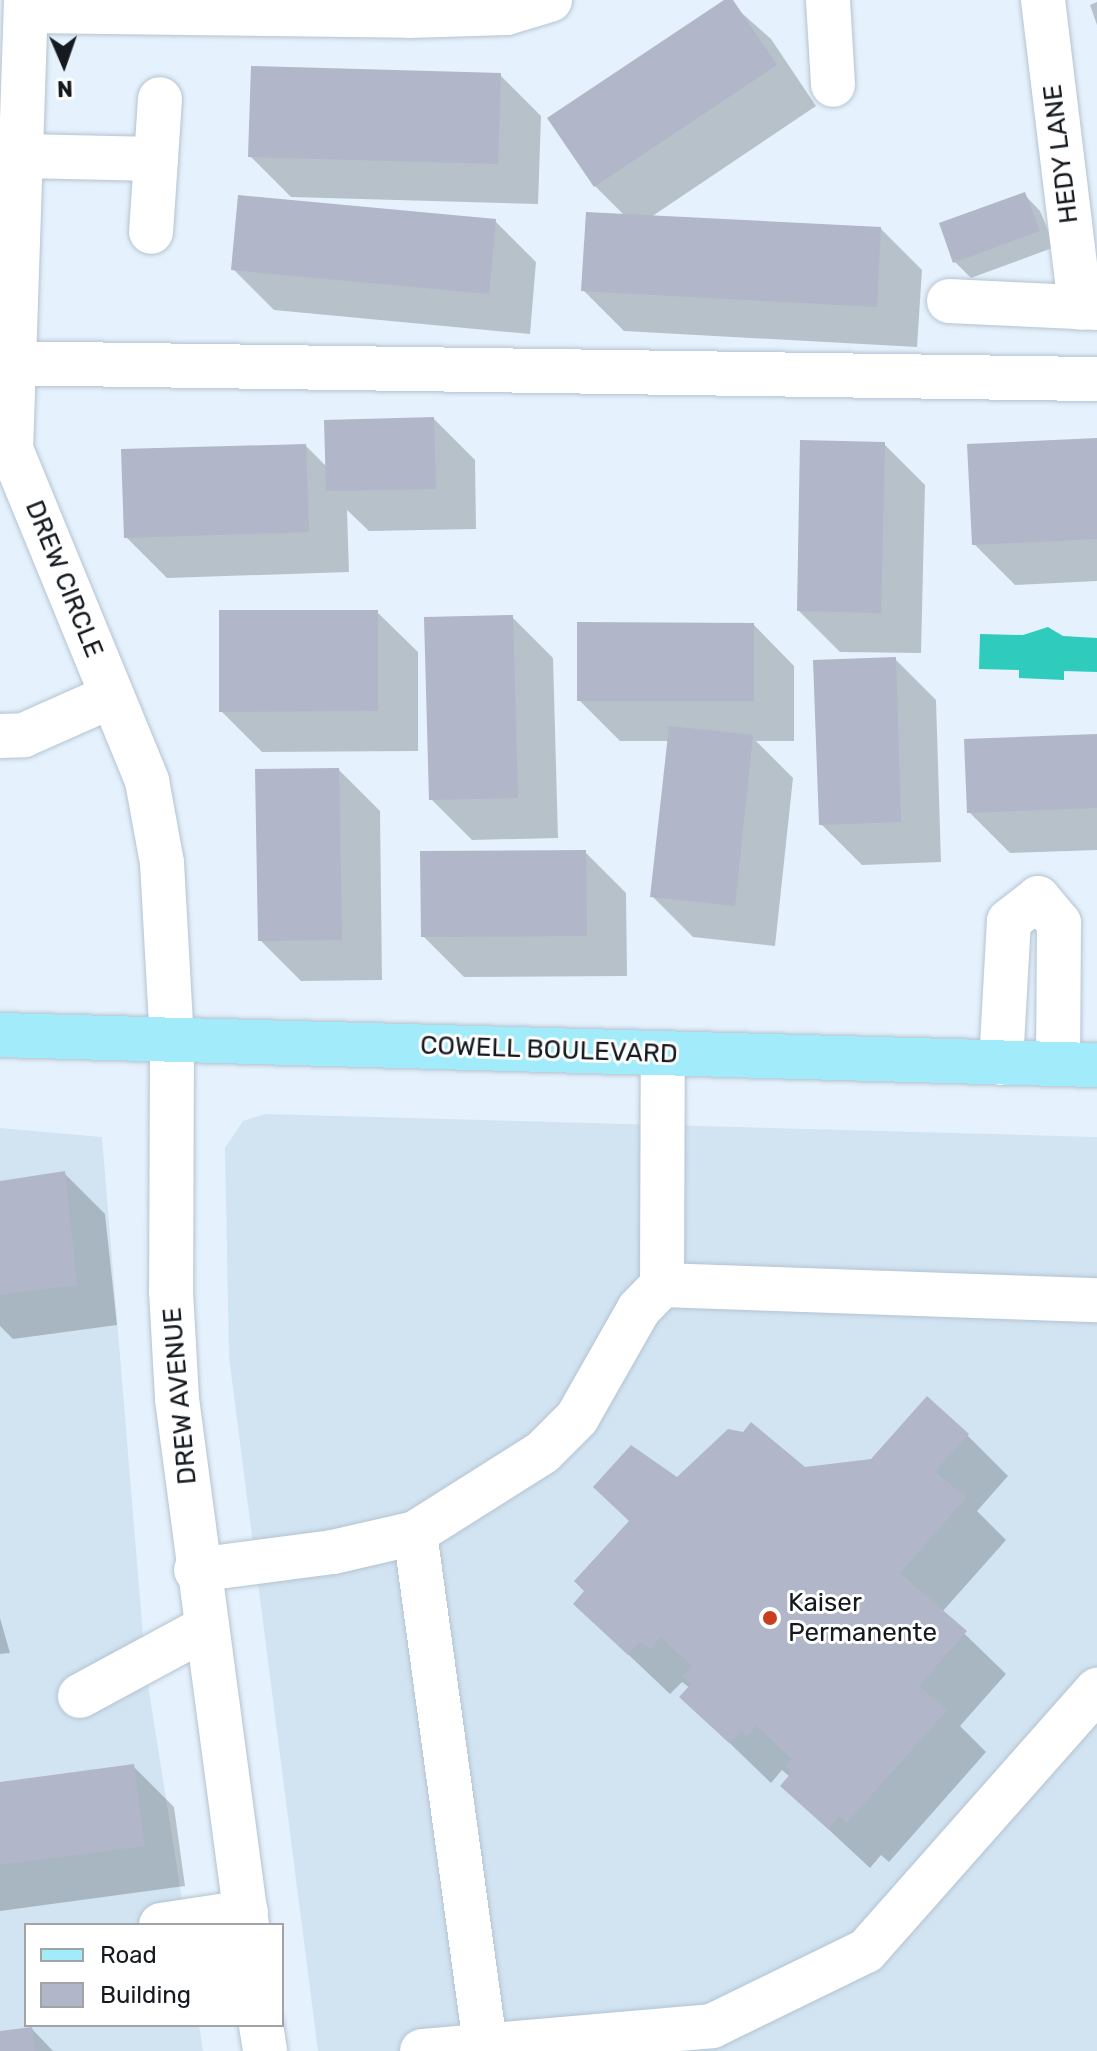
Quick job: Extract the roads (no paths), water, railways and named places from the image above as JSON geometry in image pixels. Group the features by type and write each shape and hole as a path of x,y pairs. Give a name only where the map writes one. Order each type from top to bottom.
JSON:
{"main road":[{"name":"COWELL BOULEVARD","path":"0,1035 1078,1065"}],"street":[{"path":"26,6 409,16 507,13 550,0"},
{"path":"828,0 833,85"},
{"name":"HEDY LANE","path":"1043,0 1088,308"},
{"name":"DREW CIRCLE","path":"26,6 23,156 10,234 6,363 11,449 147,781 162,863"},
{"path":"151,232 160,99"},
{"path":"23,156 156,159"},
{"path":"949,301 1088,308"},
{"path":"6,363 1097,379"},
{"path":"0,736 24,735 112,696"},
{"name":"DREW AVENUE","path":"162,863 172,1040 171,1291 196,1570 246,1919"},
{"path":"1001,1063 1009,921 1038,898 1059,923 1078,1065"},
{"path":"196,1570 333,1552 415,1533 543,1452 577,1418 639,1309 662,1285 663,1053"},
{"path":"662,1285 1097,1300"},
{"path":"415,1533 485,2044"},
{"path":"80,1696 204,1629"},
{"path":"422,2051 712,2026 866,1951 1097,1690"},
{"path":"189,1923 246,1919"},
{"path":"261,2027 265,2051"}],"place":[{"name":"Kaiser Permanente","path":"770,1618"}]}
